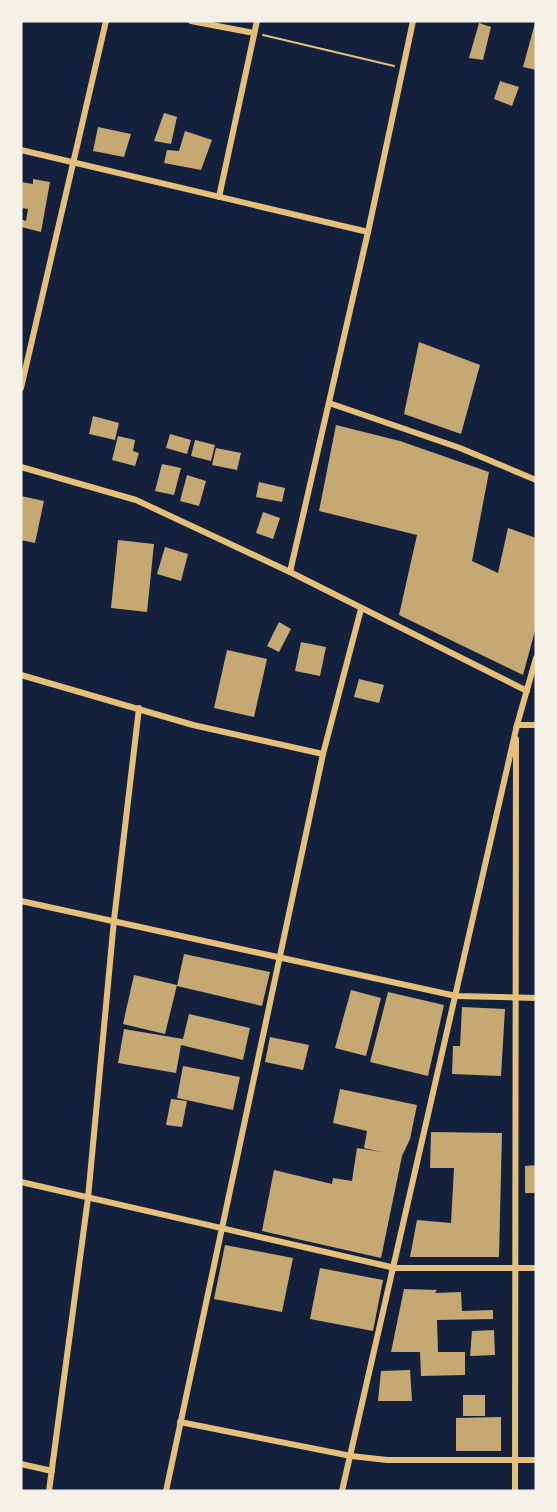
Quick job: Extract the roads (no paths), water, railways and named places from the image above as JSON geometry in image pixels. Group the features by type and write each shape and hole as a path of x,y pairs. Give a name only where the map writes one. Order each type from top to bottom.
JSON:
{"street":[{"path":"21,388 106,21"},
{"path":"191,21 254,33"},
{"path":"219,197 257,21"},
{"path":"290,572 368,232 413,21"},
{"path":"21,150 368,232"},
{"path":"329,403 460,448 536,480"},
{"path":"21,468 136,500 290,572 527,691"},
{"path":"166,1491 323,754 361,609"},
{"path":"342,1491 395,1268 517,725 536,658"},
{"path":"21,675 193,725 323,754"},
{"path":"50,1491 88,1198 114,920 139,708"},
{"path":"517,725 536,724"},
{"path":"515,1491 514,998 517,725"},
{"path":"21,901 456,996 536,998"},
{"path":"21,1182 395,1268 536,1268"},
{"path":"180,1422 351,1456 387,1460 536,1460"},
{"path":"21,1464 52,1471"}]}
